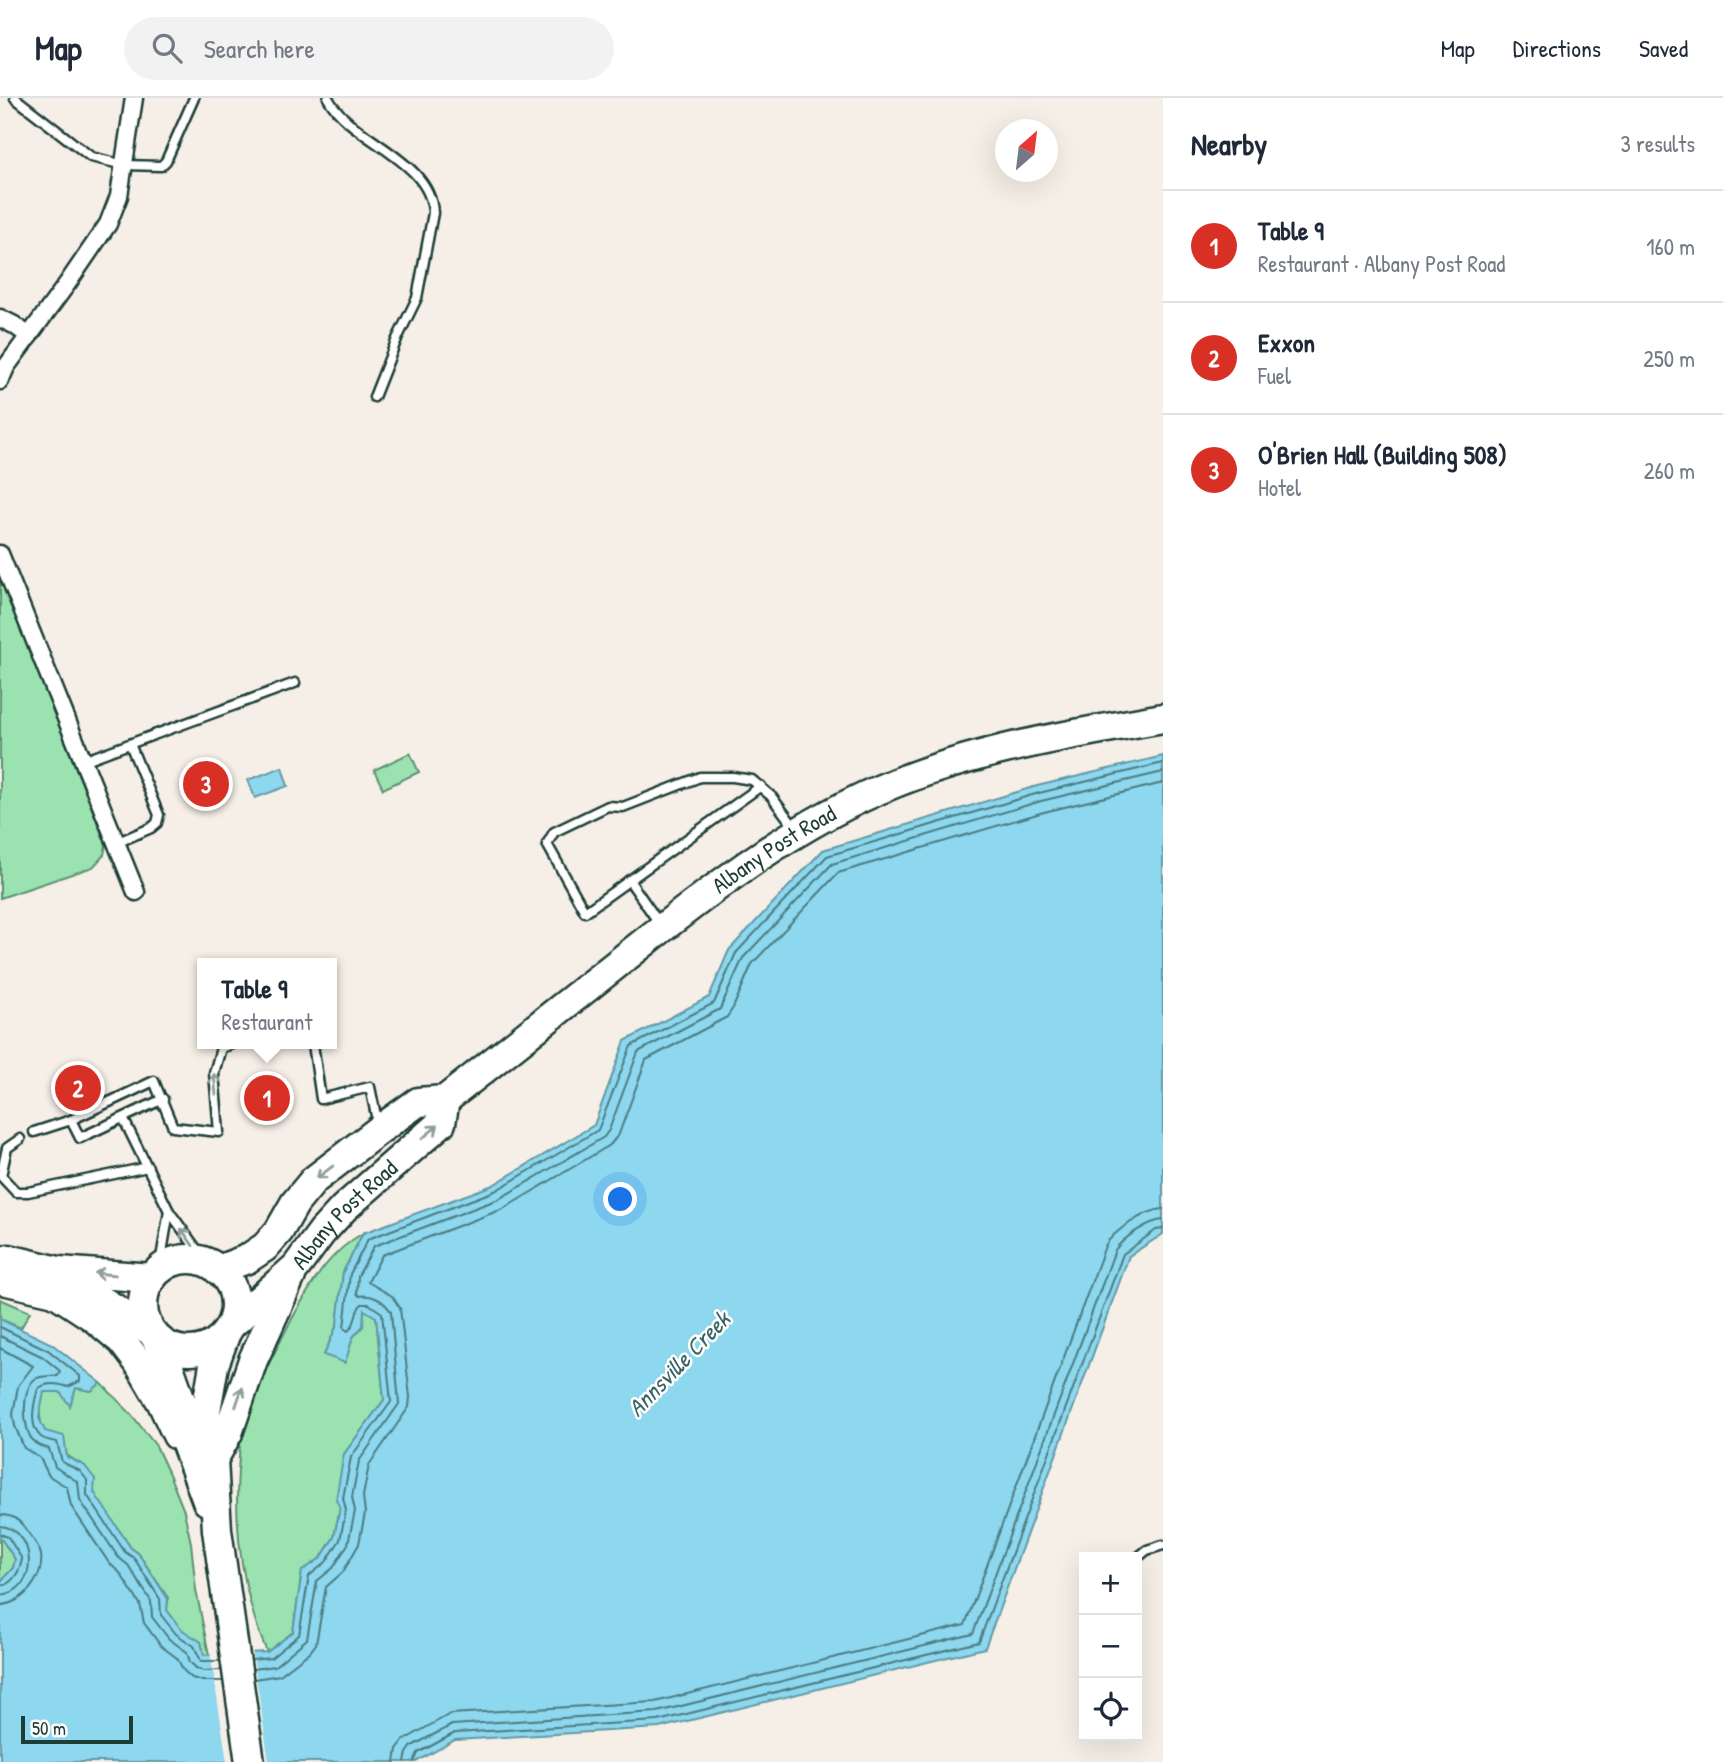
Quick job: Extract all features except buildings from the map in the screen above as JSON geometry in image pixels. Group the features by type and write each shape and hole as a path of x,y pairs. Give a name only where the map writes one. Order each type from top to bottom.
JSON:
{"highway":[{"name":"Albany Post Road","path":"212,1266 247,1259 265,1247 314,1180 418,1102 446,1100 717,885 798,831 858,799 935,768 1014,746 1163,718"},
{"name":"Albany Post Road","path":"229,1329 296,1267 344,1208 441,1123 446,1100"},
{"path":"0,1262 9,1259 59,1270 155,1274"},
{"path":"186,1444 190,1426 168,1364 142,1307 145,1292 155,1274 177,1261 191,1259 212,1266 228,1280 234,1294 235,1308 214,1365 206,1411 209,1443 214,1460 218,1540 250,1762"},
{"path":"214,1460 228,1433 264,1335 296,1267"},
{"path":"0,1277 3,1280 55,1292 99,1299 126,1313 167,1346 183,1351 213,1345 229,1329"},
{"path":"55,1292 93,1317 121,1341 138,1362 162,1403 174,1432 186,1444 218,1540"}],"street":[{"path":"2,370 67,284 108,223 119,196 134,98"},
{"path":"0,318 29,336"},
{"path":"1,559 136,892"}],"lane":[{"path":"15,98 91,157 124,165 162,166 194,98"},
{"path":"328,98 340,117 384,147 413,173 433,200 417,298 374,397"},
{"path":"83,761 295,683"},
{"path":"116,843 152,828 157,823 159,814 130,744"},
{"path":"761,786 585,912 547,844 554,832 608,806 623,807 700,777 752,780 761,786 798,831"},
{"path":"629,880 663,928"},
{"path":"34,1132 89,1113 154,1081 173,1127 219,1132 214,1073 221,1049"},
{"path":"314,1049 321,1098 370,1087 379,1130"},
{"path":"71,1120 80,1138 163,1099"},
{"path":"122,1117 169,1211 212,1266"},
{"path":"20,1139 7,1148 1,1175 16,1192 28,1192 148,1167"},
{"path":"155,1274 169,1211"},
{"path":"1142,1554 1163,1545"}],"green space":[{"path":"0,574 106,845 104,855 93,867 0,898"},
{"path":"410,753 419,772 383,789 374,770"},
{"path":"363,1233 343,1272 337,1325 324,1355 345,1362 353,1337 363,1326 364,1309 376,1317 384,1400 344,1454 340,1508 334,1537 321,1558 302,1571 293,1632 267,1652 246,1586 239,1540 237,1494 241,1439 263,1376 307,1292 330,1260"},
{"path":"0,1299 30,1312 21,1328 0,1319"},
{"path":"101,1383 131,1414 156,1446 184,1511 209,1655 204,1655 201,1642 181,1630 167,1610 168,1598 93,1492 85,1466 56,1446 44,1432 40,1413 43,1392 76,1388 91,1391"},
{"path":"0,1537 15,1559 13,1568 0,1582"}],"water":[{"name":"Annsville Creek","path":"1163,756 1163,1234 1129,1256 985,1648 659,1728 455,1740 416,1762 0,1762 0,1582 13,1568 15,1559 0,1537 0,1319 52,1344 101,1383 91,1391 76,1388 70,1406 60,1392 44,1392 39,1418 45,1431 64,1436 67,1457 85,1466 95,1479 94,1492 168,1599 167,1610 181,1629 201,1642 204,1655 267,1652 293,1632 302,1571 321,1558 334,1537 340,1508 336,1499 344,1454 384,1400 376,1317 364,1310 363,1326 353,1337 345,1363 324,1355 337,1325 343,1272 363,1233 493,1185 594,1125 625,1041 709,997 729,950 823,850 1037,786"},
{"path":"282,767 288,786 255,798 248,780"}],"pier":[{"path":"252,1650 269,1762 227,1762 210,1651"}],"place":[{"name":"O'Brien Hall (Building 508)","path":"206,784"},
{"name":"Exxon","path":"78,1088"},
{"name":"Table 9","path":"267,1098"}]}
